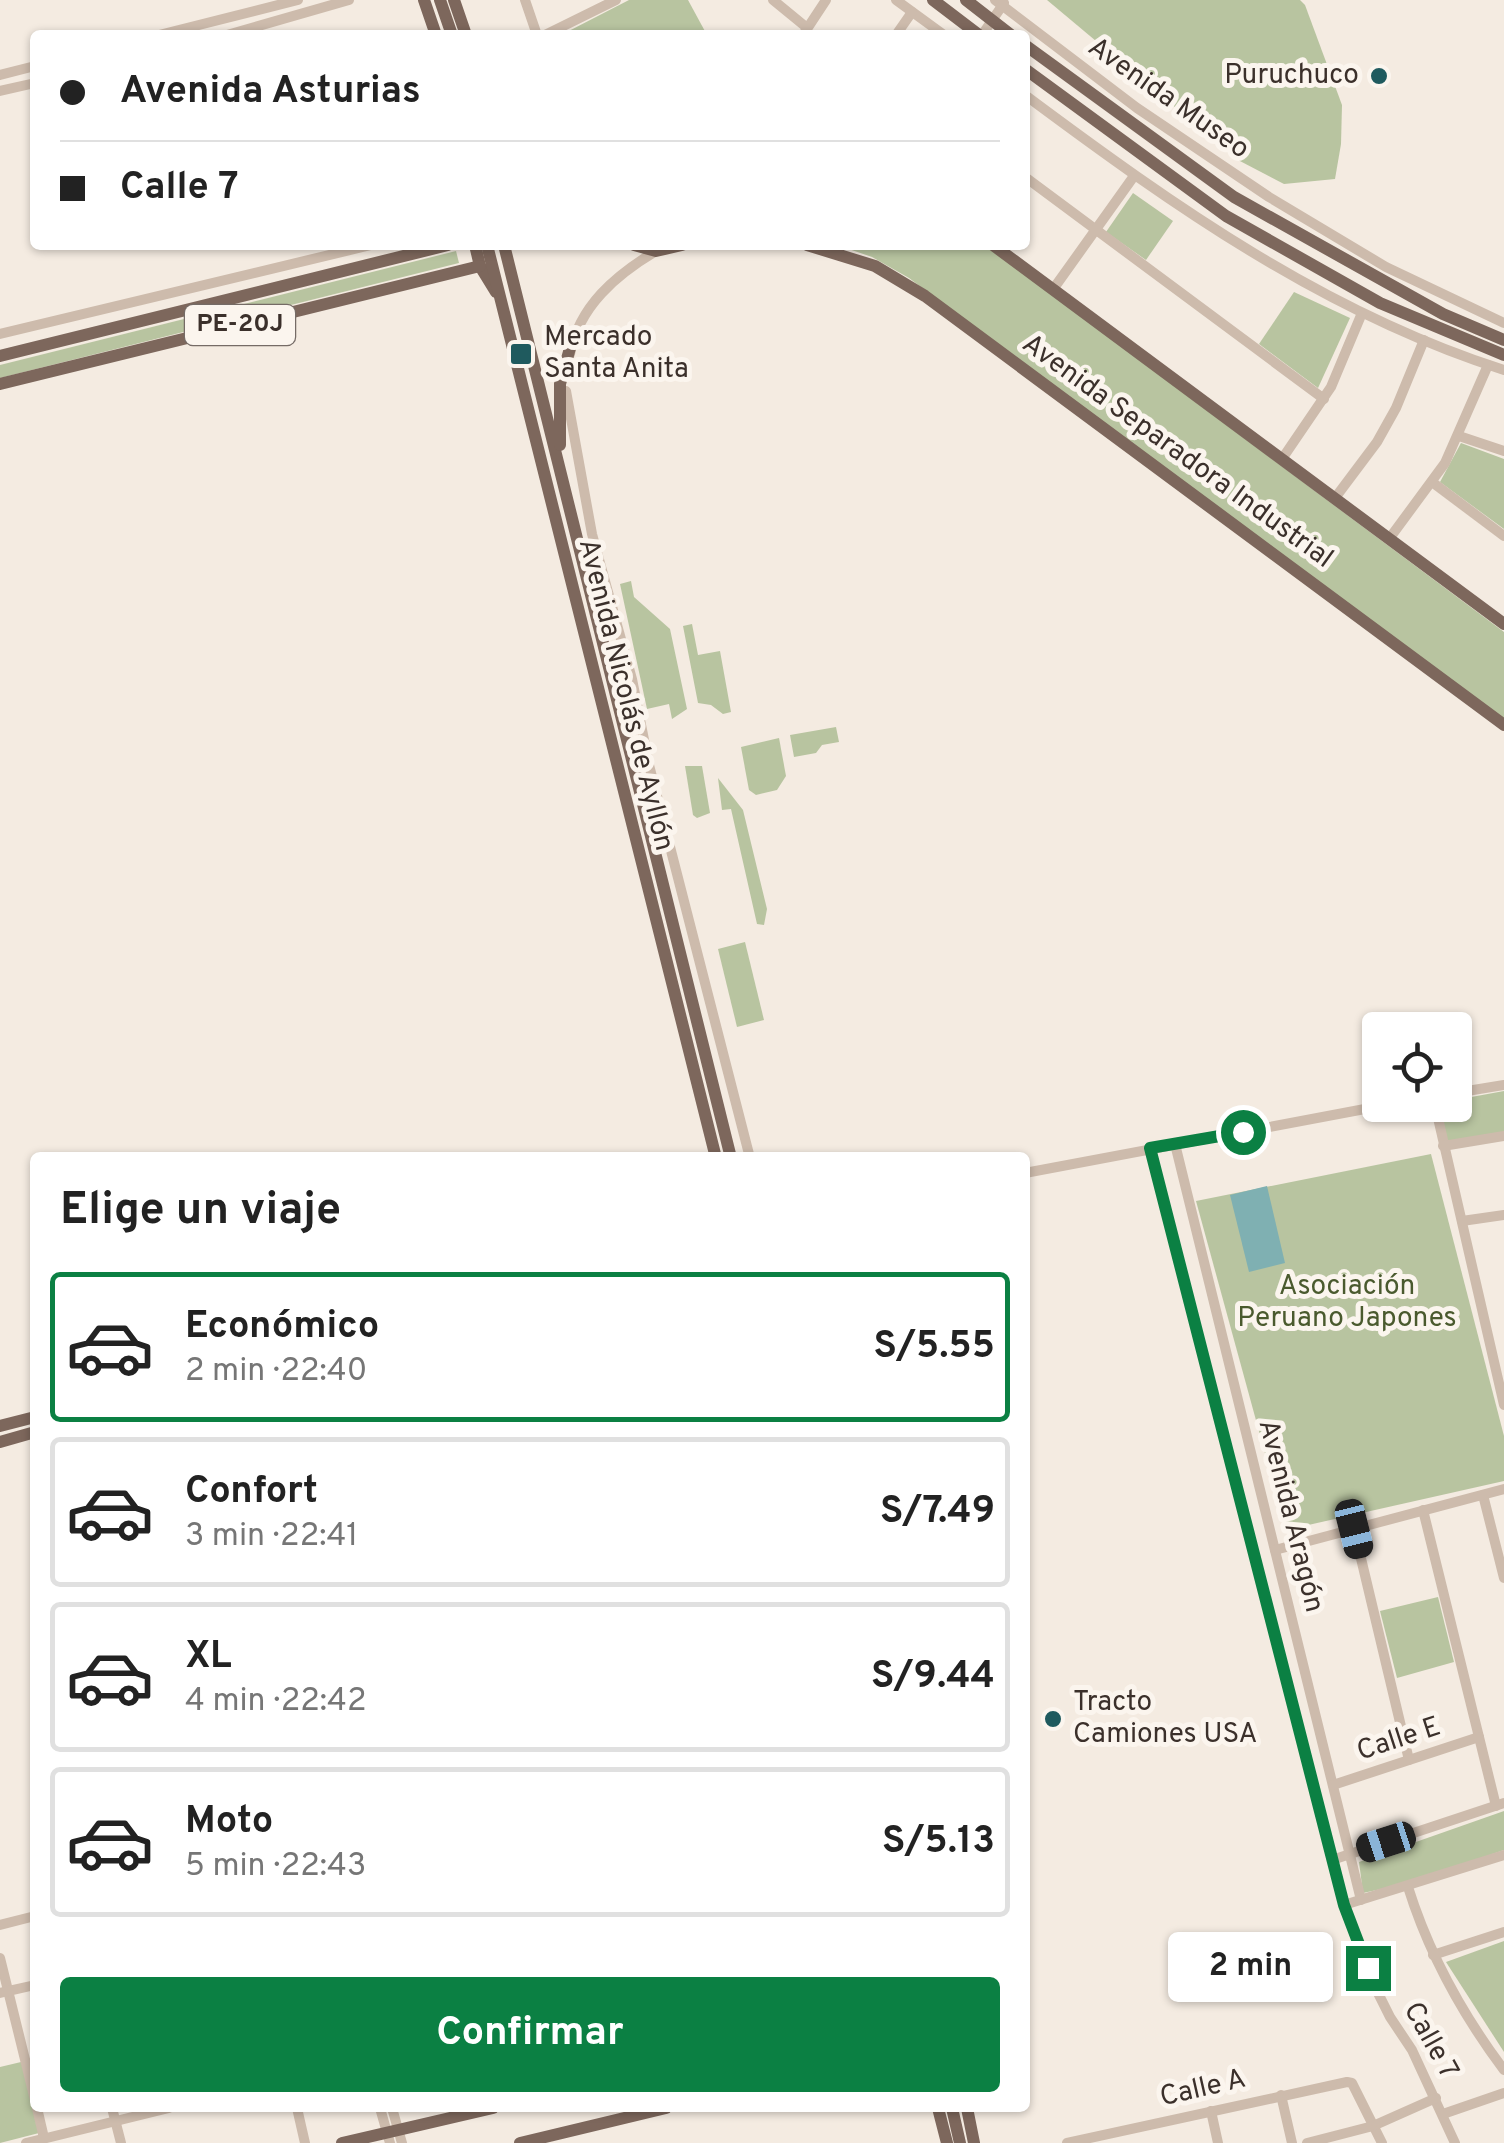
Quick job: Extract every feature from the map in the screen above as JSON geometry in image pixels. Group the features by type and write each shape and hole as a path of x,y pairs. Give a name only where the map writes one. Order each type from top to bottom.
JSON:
{"main road":[{"path":"435,30 427,0 440,0 450,30"},
{"path":"454,0 464,30"},
{"path":"933,0 974,30"},
{"path":"958,19 970,15 967,1"},
{"path":"967,1 1004,30"},
{"path":"1030,50 1234,198 1443,314 1504,340"},
{"path":"1030,74 1226,216 1380,303 1504,355"},
{"path":"1077,108 1082,100 1093,97"},
{"name":"PE-20J","path":"0,356 428,250"},
{"path":"475,250 480,266 501,301"},
{"name":"Avenida Nicolás de Ayllón","path":"488,250 714,1152"},
{"name":"Avenida Nicolás de Ayllón","path":"505,250 730,1152"},
{"path":"652,250 660,250"},
{"name":"Avenida Separadora Industrial","path":"823,250 875,266 925,296 1504,726"},
{"name":"Avenida Separadora Industrial","path":"1000,250 1504,624"},
{"name":"PE-20J","path":"0,384 480,266"},
{"path":"562,478 558,404 570,348"},
{"path":"0,1426 30,1418"},
{"path":"0,1442 30,1433"},
{"path":"342,2143 397,2136 479,2112"},
{"path":"520,2143 649,2112"},
{"path":"939,2112 947,2143"},
{"path":"953,2112 960,2143"},
{"path":"967,2112 974,2143"}],"street":[{"path":"179,30 298,0"},
{"path":"244,30 348,0"},
{"path":"525,0 535,30"},
{"path":"555,30 616,0"},
{"path":"773,0 804,30"},
{"path":"806,30 826,0"},
{"path":"896,0 937,30"},
{"path":"985,30 1001,2"},
{"name":"Avenida Museo","path":"1001,2 1137,108 1269,197 1386,267 1504,324"},
{"path":"899,30 912,12"},
{"path":"0,75 30,67"},
{"path":"0,91 30,83"},
{"path":"1030,99 1134,176 1263,260 1362,313 1504,370"},
{"path":"1054,288 1134,176"},
{"path":"1030,181 1324,399"},
{"path":"0,334 350,250"},
{"path":"570,348 591,306 605,288 624,270 656,251"},
{"path":"1282,458 1324,399 1362,313"},
{"path":"1335,498 1377,442 1396,408 1424,340"},
{"name":"Avenida Nicolás de Ayllón","path":"570,348 566,399 592,534 632,679 649,766 748,1152"},
{"path":"1388,539 1432,482 1459,436 1488,365"},
{"path":"1459,436 1504,451"},
{"path":"1432,482 1504,536"},
{"path":"1472,1090 1504,1084"},
{"path":"1030,1172 1362,1109"},
{"path":"1438,1122 1504,1405"},
{"path":"1443,1146 1504,1136"},
{"name":"Avenida Aragón","path":"1175,1144 1361,1900"},
{"name":"Avenida Aragón","path":"1150,1148 1344,1905"},
{"path":"1462,1221 1504,1215"},
{"path":"1275,1550 1504,1489"},
{"path":"1482,1494 1504,1578"},
{"path":"1332,1860 1500,1804 1479,1738 1424,1510"},
{"path":"1354,1529 1409,1760"},
{"name":"Calle E","path":"1333,1785 1479,1738"},
{"path":"1344,1905 1504,1855"},
{"path":"1408,1887 1433,1956 1504,2070"},
{"name":"Calle 7","path":"1344,1905 1372,1981 1436,2098 1454,2143"},
{"path":"0,1926 30,1917"},
{"path":"1433,1956 1504,1932"},
{"path":"0,1958 4,1992 30,2083"},
{"path":"4,1992 30,1985"},
{"name":"Calle A","path":"1066,2143 1098,2140 1211,2110 1350,2082 1373,2126"},
{"path":"1444,2114 1504,2093"},
{"path":"1281,2095 1292,2143"},
{"path":"1307,2143 1373,2126 1436,2098"},
{"path":"1211,2110 1218,2143"},
{"path":"38,2112 44,2138"},
{"path":"113,2112 121,2143"},
{"path":"26,2143 152,2112"},
{"path":"297,2112 305,2143"},
{"path":"382,2112 397,2136"},
{"path":"1373,2126 1382,2143"}],"green space":[{"path":"629,0 688,0 704,30 571,30"},
{"path":"1047,0 1300,0 1342,105 1335,179 1284,184 1238,160"},
{"path":"1133,193 1173,221 1146,260 1106,232"},
{"path":"852,250 992,250 1504,632 1504,725 909,278"},
{"path":"456,251 459,263 0,378 0,365"},
{"path":"1294,292 1350,318 1318,388 1259,344"},
{"path":"1461,443 1504,459 1504,529 1440,482"},
{"path":"631,581 634,597 670,629 687,709 672,719 669,704 647,709 620,584"},
{"path":"692,624 698,655 720,651 731,712 723,714 711,705 698,703 683,626"},
{"path":"836,727 839,742 822,745 816,753 794,757 790,735"},
{"path":"779,738 786,776 777,790 756,795 749,790 741,747"},
{"path":"685,766 702,766 710,813 697,818 693,815"},
{"path":"718,778 743,810 767,909 764,925 757,924 731,809 722,810"},
{"path":"745,942 764,1020 737,1027 718,949"},
{"path":"1504,1091 1504,1132 1446,1142 1442,1122 1472,1122 1472,1097"},
{"name":"Asociación Peruano Japones","path":"1431,1154 1504,1436 1504,1481 1286,1530 1196,1201"},
{"path":"1438,1597 1454,1662 1397,1678 1380,1611"},
{"path":"1504,1811 1504,1850 1409,1883 1363,1893 1359,1862"},
{"path":"1504,1941 1504,2052 1446,1962"},
{"path":"21,2062 28,2071 30,2112 35,2112 39,2133 0,2143 0,2067"}],"water":[{"path":"1267,1186 1285,1263 1249,1272 1230,1195"}],"place":[{"name":"Puruchuco","path":"1379,76"},
{"name":"Mercado Santa Anita","path":"521,354"},
{"name":"Tracto Camiones USA","path":"1053,1719"}],"route":[{"path":"1243,1132 1150,1148 1344,1905 1368,1968"}]}
